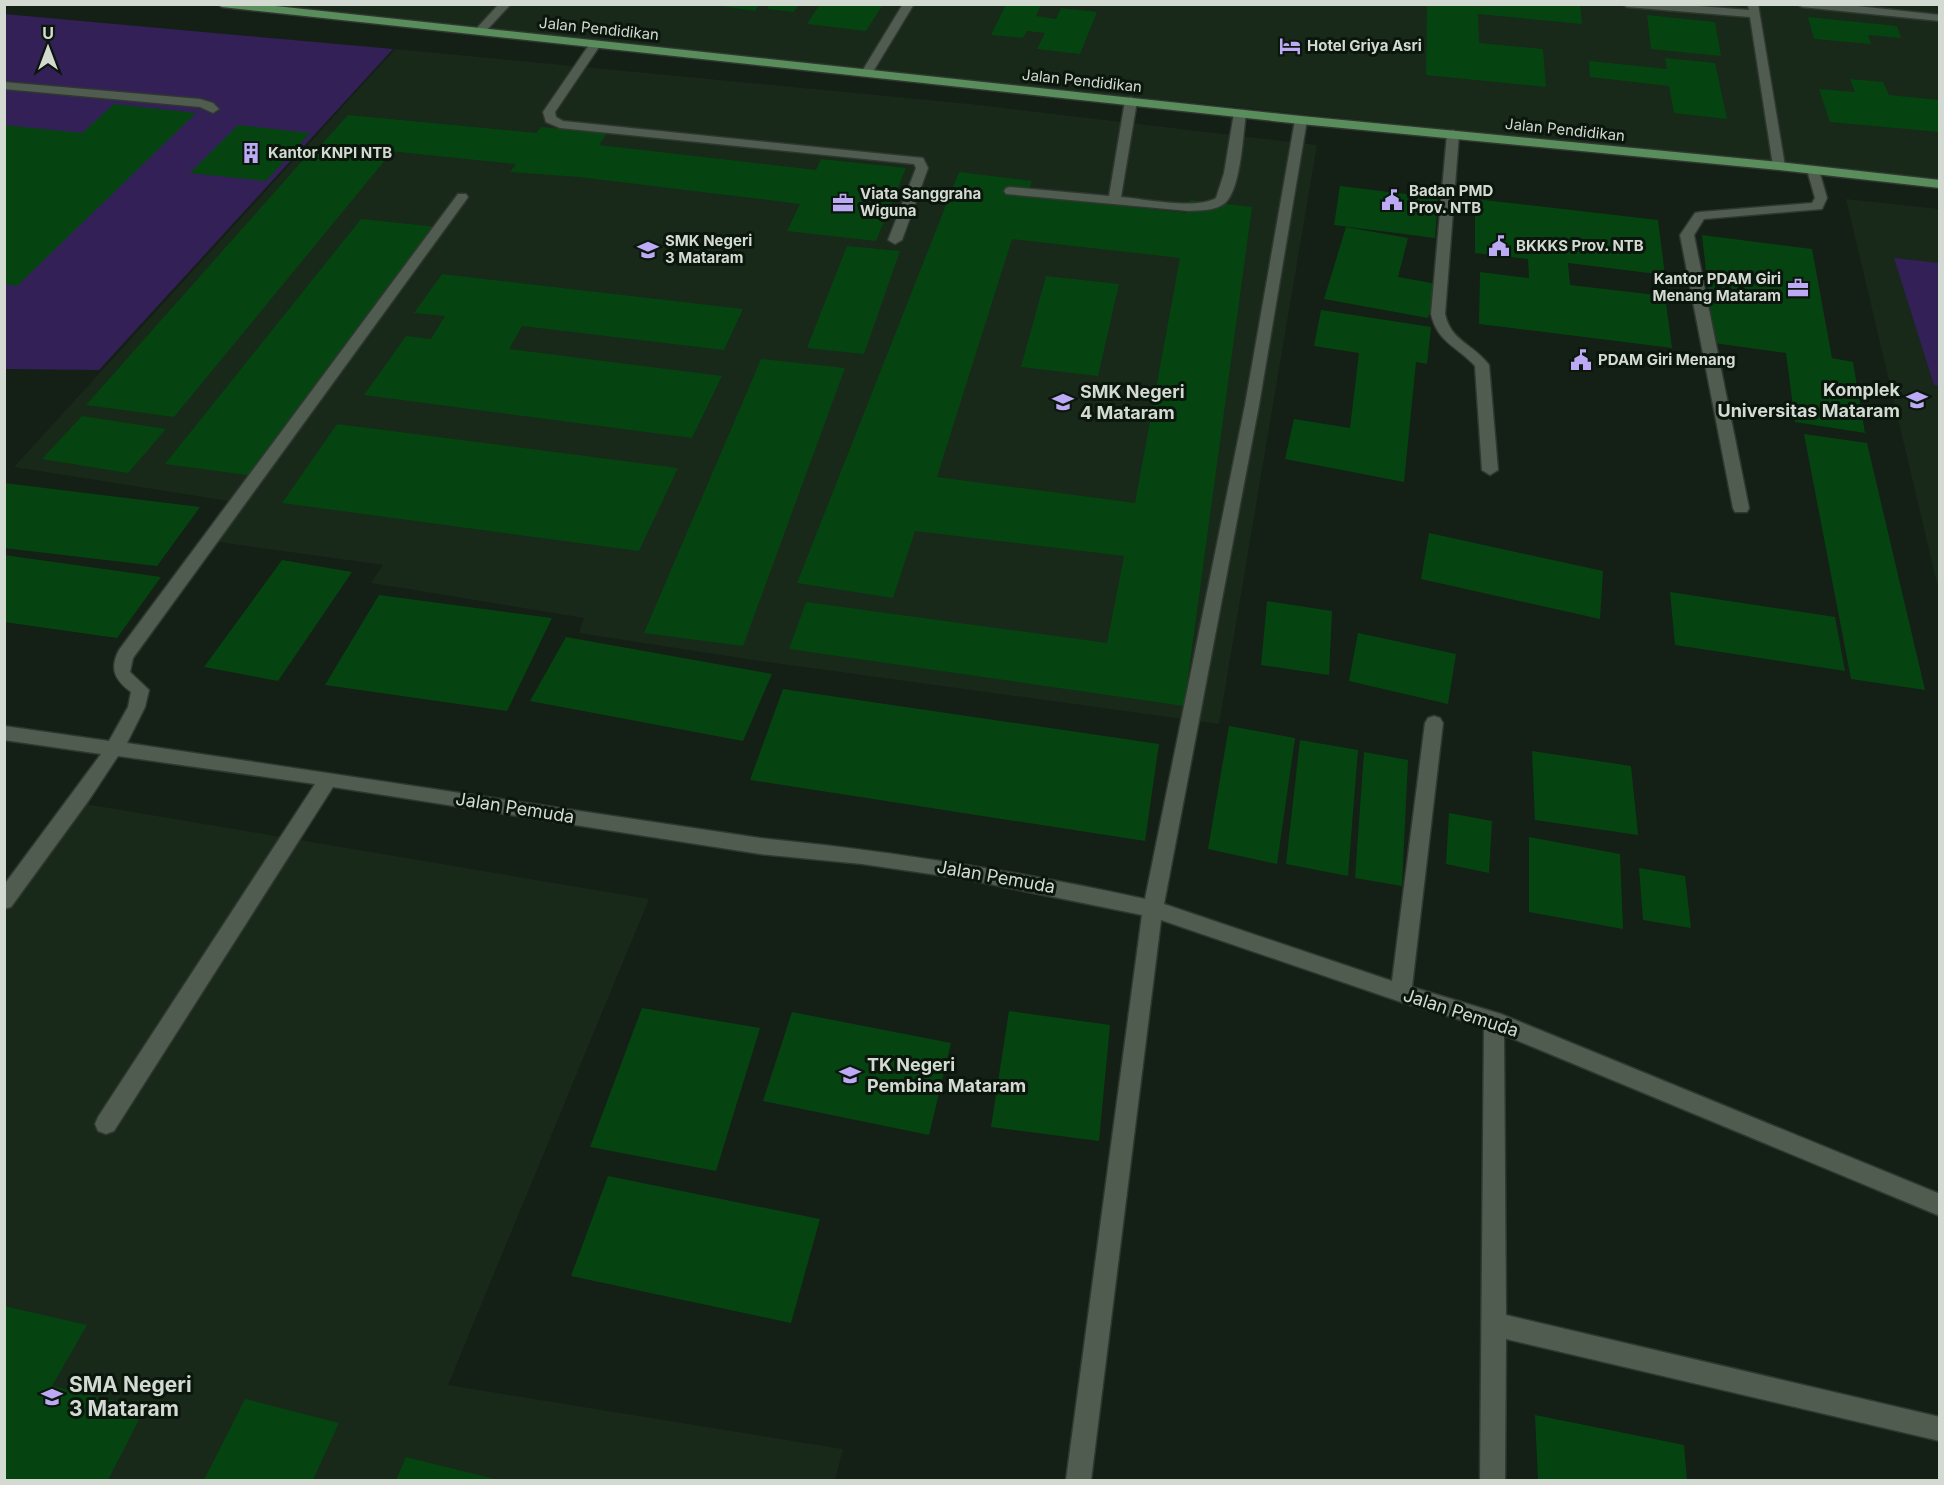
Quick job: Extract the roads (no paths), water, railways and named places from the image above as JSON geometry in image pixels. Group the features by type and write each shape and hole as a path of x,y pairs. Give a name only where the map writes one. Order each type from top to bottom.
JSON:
{"main road":[{"name":"Jalan Pendidikan","path":"222,4 1301,120 1779,166 1940,184"}],"street":[{"path":"480,31 506,4"},
{"path":"867,73 909,4"},
{"path":"1627,4 1753,10 1779,166"},
{"path":"1802,4 1940,18"},
{"path":"595,44 549,112 550,119 560,124 919,161 922,168 895,240"},
{"path":"4,85 200,103 209,105 213,109"},
{"path":"1114,201 1131,101"},
{"path":"1010,191 1189,207 1210,205 1221,200 1227,188 1240,113"},
{"path":"1078,1480 1153,909 1252,405 1301,120"},
{"path":"1453,135 1438,314 1439,326 1449,340 1475,356 1482,365 1490,470"},
{"path":"1741,508 1687,235 1700,216 1734,211 1798,209 1817,206 1821,198 1813,170"},
{"path":"4,901 115,750 141,697 140,690 121,674 120,665 124,655 462,197"},
{"path":"1401,993 1434,723"},
{"name":"Jalan Pemuda","path":"4,733 328,779 760,846 862,856 965,871 1153,909 1401,993 1494,1021 1940,1205"},
{"path":"106,1124 328,779"},
{"path":"1492,1480 1494,1021"},
{"path":"1494,1324 1940,1429"}],"place":[{"name":"Hotel Griya Asri","path":"1290,46"},
{"name":"Kantor KNPI NTB","path":"251,153"},
{"name":"Badan PMD Prov. NTB","path":"1392,200"},
{"name":"Viata Sanggraha Wiguna","path":"843,203"},
{"name":"BKKKS Prov. NTB","path":"1499,246"},
{"name":"SMK Negeri 3 Mataram","path":"648,250"},
{"name":"Kantor PDAM Giri Menang Mataram","path":"1798,288"},
{"name":"PDAM Giri Menang","path":"1581,360"},
{"name":"Komplek Universitas Mataram","path":"1917,400"},
{"name":"SMK Negeri 4 Mataram","path":"1063,402"},
{"name":"TK Negeri Pembina Mataram","path":"850,1075"},
{"name":"SMA Negeri 3 Mataram","path":"52,1397"}]}
